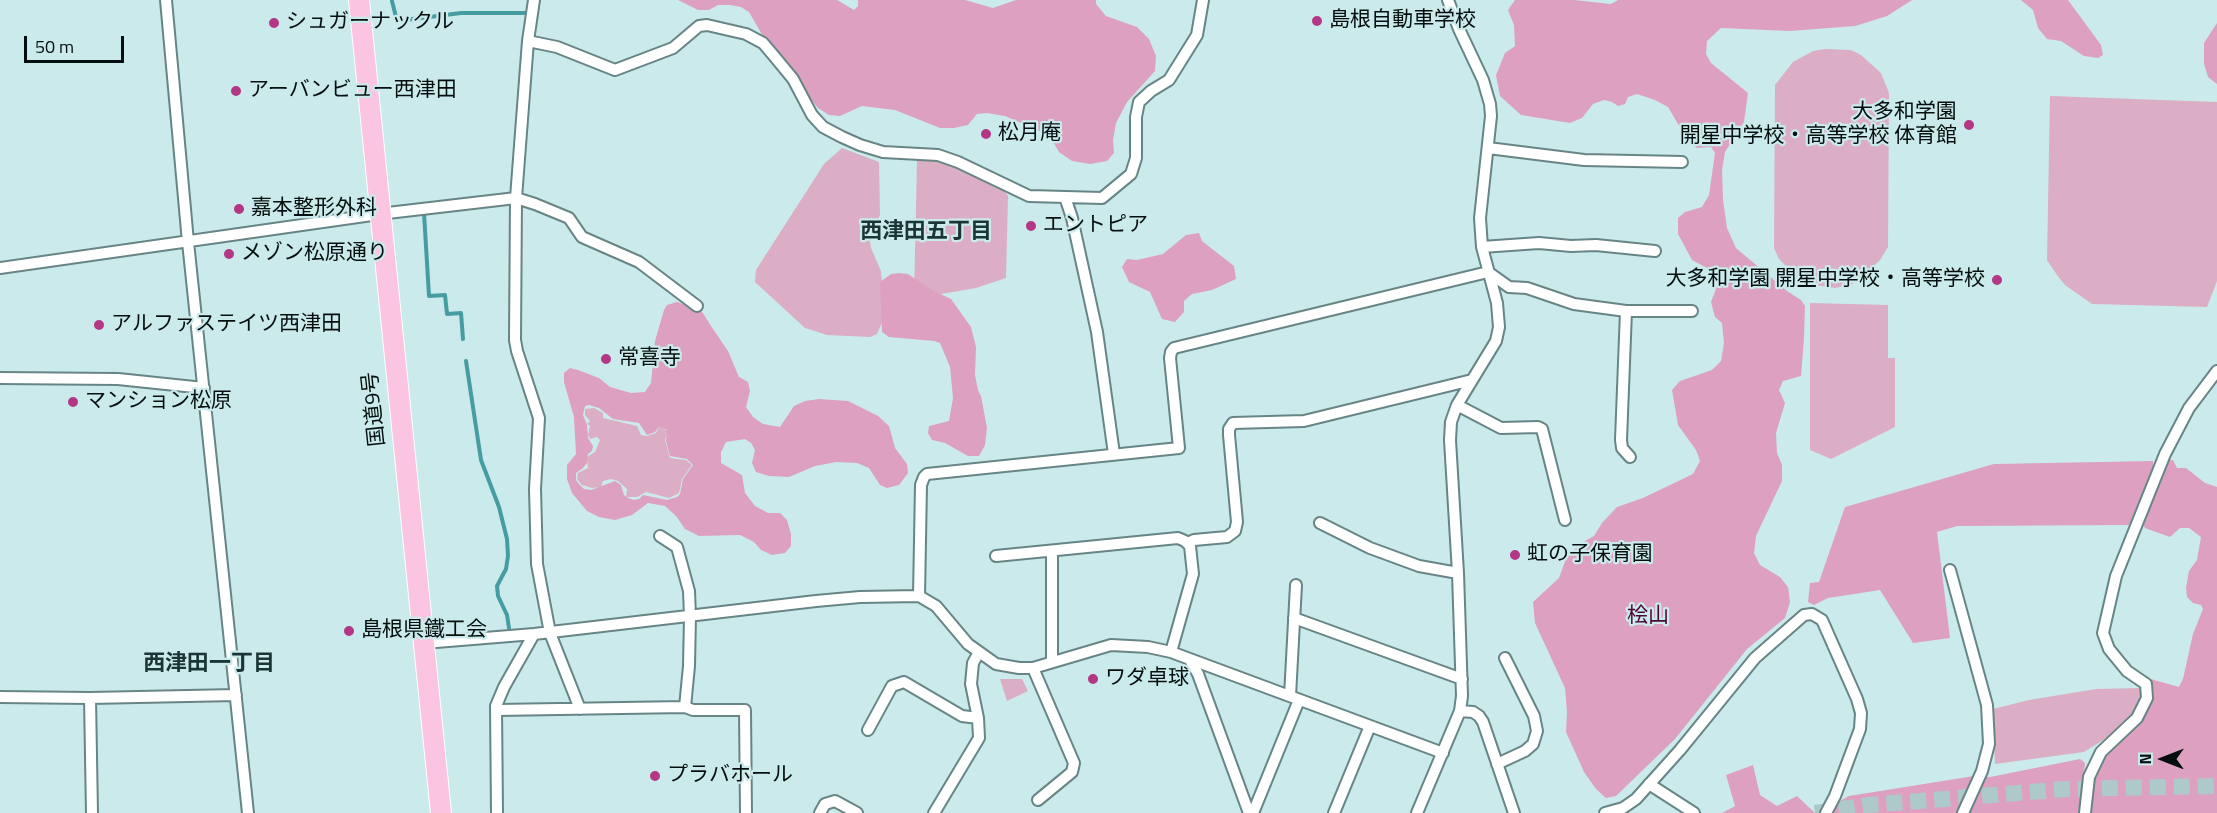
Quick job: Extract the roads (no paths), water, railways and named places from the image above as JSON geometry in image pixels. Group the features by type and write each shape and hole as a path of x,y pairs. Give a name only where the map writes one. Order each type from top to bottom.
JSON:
{"highway":[{"name":"国道9号","path":"359,0 441,813"}],"street":[{"path":"166,0 188,242 248,813"},
{"path":"534,0 528,41 516,198 515,340 539,418 535,489 537,564 550,633 580,709"},
{"path":"528,41 557,47 615,70 673,48 699,26 747,34 763,43 793,79 812,115 823,127 860,145 883,152 925,153 958,162 1029,196 1102,198 1131,174 1136,158 1136,117 1139,102 1150,91 1169,80 1197,35 1203,0"},
{"path":"1417,813 1460,711 1462,679 1451,422 1457,405 1493,347 1498,335 1499,311 1482,247 1480,218 1491,116 1490,104 1484,80 1459,29 1448,0"},
{"path":"1488,148 1584,160 1682,162"},
{"path":"1065,197 1072,218 1097,332 1114,454"},
{"path":"0,268 380,214 516,198 569,218 582,237 639,262 697,306"},
{"path":"1482,247 1539,243 1571,246 1596,245 1655,251"},
{"path":"919,596 921,485 924,477 943,471 1179,448 1170,358 1174,348 1488,272 1509,287 1527,288 1574,304 1626,311 1692,311"},
{"path":"1626,311 1621,440 1622,448 1630,457"},
{"path":"2085,813 2089,777 2101,752 2137,718 2147,699 2146,684 2127,671 2109,649 2103,633 2116,576 2165,454 2189,408 2217,371"},
{"path":"0,378 118,379 204,388"},
{"path":"1188,543 1194,540 1227,537 1235,531 1237,522 1229,435 1229,429 1233,423 1304,421 1472,380"},
{"path":"1457,405 1501,428 1538,427 1542,429 1565,520"},
{"path":"1320,523 1379,552 1419,566 1458,573"},
{"path":"660,536 677,547 689,591 689,666 684,708"},
{"path":"996,556 1178,538 1188,543 1193,573 1172,652"},
{"path":"1052,551 1052,662"},
{"path":"1950,570 1987,705 1989,744 1982,771 1963,813"},
{"path":"1251,813 1294,698 1296,585"},
{"path":"424,643 550,633 827,600 919,596 936,606 968,644 996,664 1033,668 1111,645 1148,647 1172,652 1443,753"},
{"path":"1605,813 1626,811 1755,658 1804,615 1812,614 1822,620 1861,713 1860,729 1835,796 1826,813"},
{"path":"1294,618 1462,679"},
{"path":"497,813 496,710 504,687 534,634"},
{"path":"934,813 978,738 978,718 971,676 978,652"},
{"path":"1497,764 1525,751 1533,744 1537,731 1534,716 1505,658"},
{"path":"1190,660 1198,674 1251,813"},
{"path":"1033,668 1074,763 1072,772 1038,800"},
{"path":"868,730 892,686 904,682 962,716 978,718"},
{"path":"0,697 236,695"},
{"path":"90,698 92,813"},
{"path":"496,710 684,708 745,710 746,813"},
{"path":"1460,711 1473,712 1483,722 1514,813"},
{"path":"1334,813 1370,726"},
{"path":"1649,784 1694,813"},
{"path":"820,813 825,804 835,801 857,813"}],"waterway":[{"path":"392,1 397,21 461,13 528,13"},
{"path":"424,213 429,296 445,295 447,314 461,313 463,339"},
{"path":"466,361 481,460 499,507 507,539 506,569 497,586 509,628"}],"tunnel":[{"path":"1815,813 1869,805 2067,789 2217,786"}],"place":[{"name":"島根自動車学校","path":"1317,21"},
{"name":"シュガーナックル","path":"274,23"},
{"name":"アーバンビュー西津田","path":"236,91"},
{"name":"大多和学園 開星中学校・高等学校 体育館","path":"1969,125"},
{"name":"松月庵","path":"986,134"},
{"name":"嘉本整形外科","path":"239,209"},
{"name":"エントピア","path":"1031,226"},
{"name":"メゾン松原通り","path":"229,254"},
{"name":"大多和学園 開星中学校・高等学校","path":"1997,280"},
{"name":"アルファステイツ西津田","path":"99,325"},
{"name":"常喜寺","path":"606,359"},
{"name":"マンション松原","path":"73,402"},
{"name":"虹の子保育園","path":"1515,555"},
{"name":"島根県鐵工会","path":"349,631"},
{"name":"ワダ卓球","path":"1093,679"},
{"name":"プラバホール","path":"655,776"}],"district":[{"name":"西津田五丁目","path":"926,233"},
{"name":"西津田一丁目","path":"209,665"}],"park label":[{"name":"桧山","path":"1648,617"}]}
